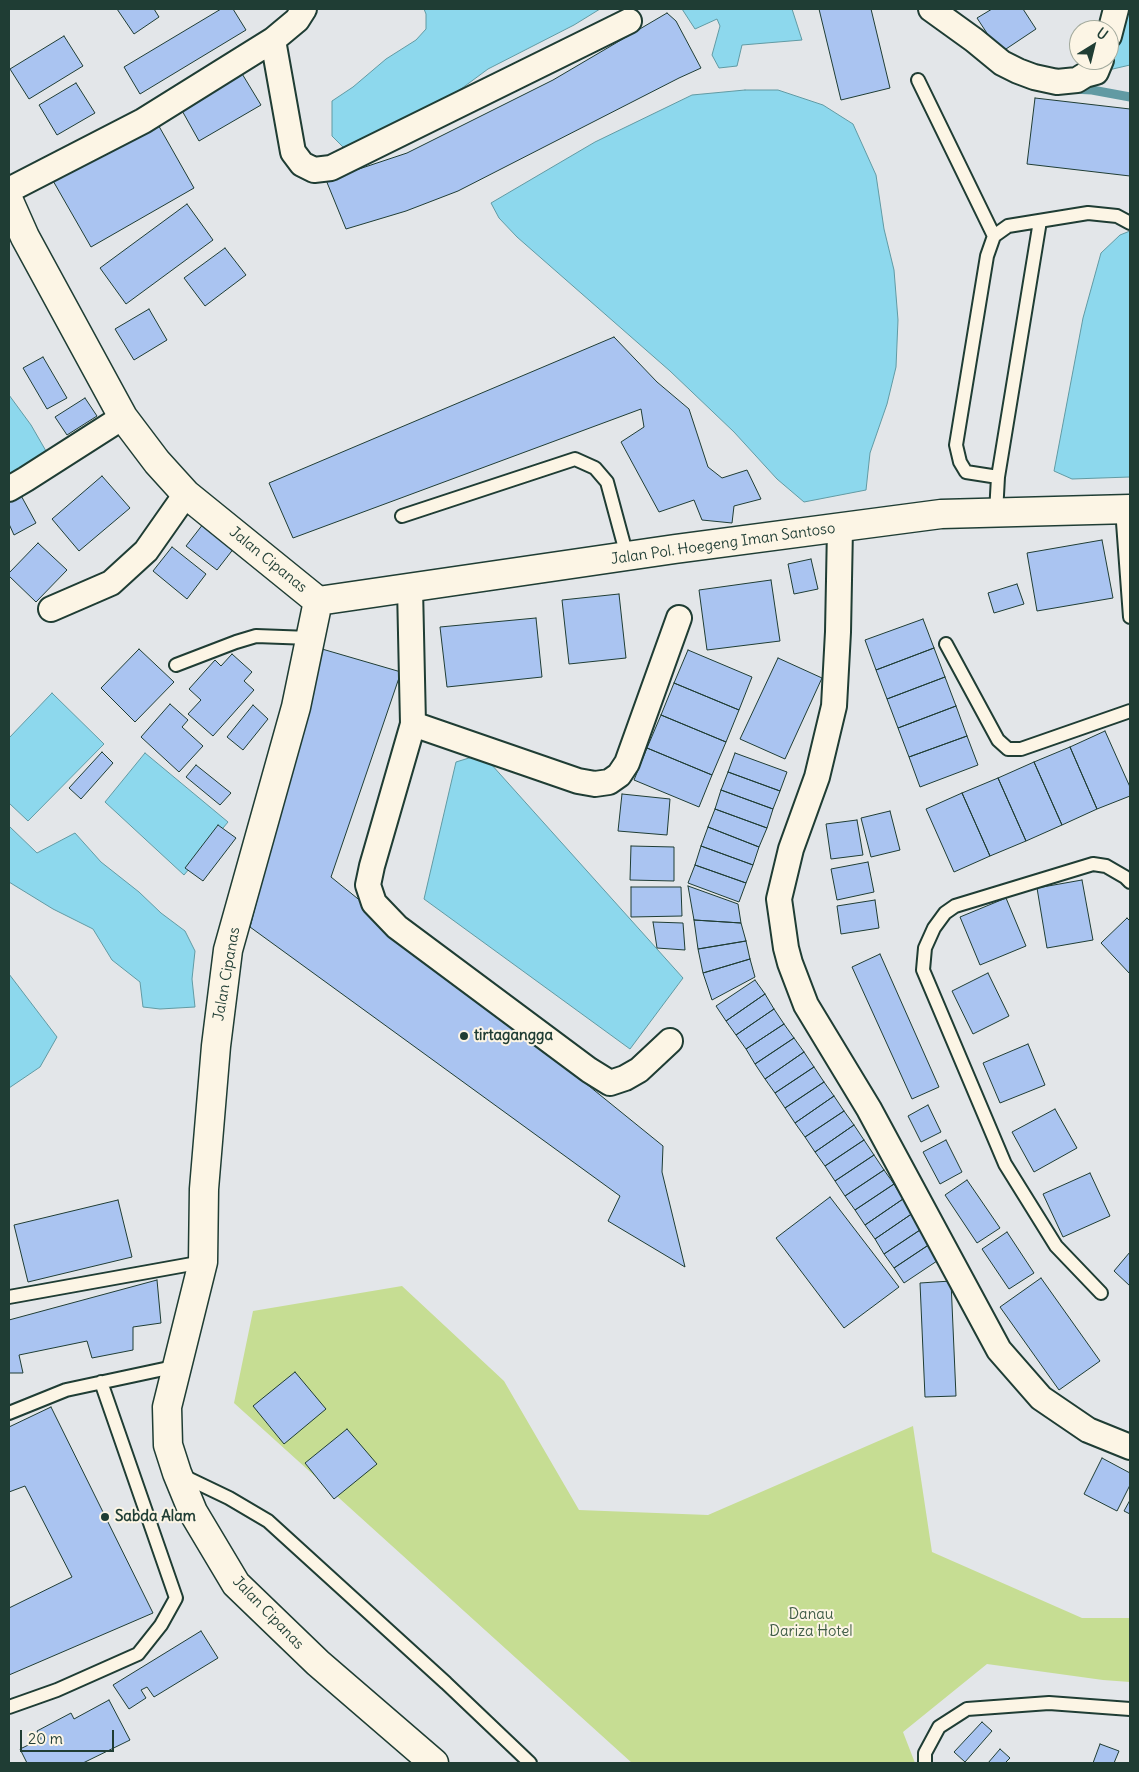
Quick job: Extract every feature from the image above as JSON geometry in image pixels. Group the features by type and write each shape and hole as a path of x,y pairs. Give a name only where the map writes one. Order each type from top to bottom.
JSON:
{"street":[{"path":"9,190 142,122 273,40 297,20 304,9"},
{"path":"931,9 1002,63 1018,72 1057,82 1078,80 1097,70"},
{"path":"273,40 293,152 302,164 314,170 331,168 629,21"},
{"name":"Jalan Cipanas","path":"9,201 25,237 123,417 157,462 186,494 318,601 296,708 228,950 216,1046 204,1189 203,1262 167,1407 168,1445 193,1512 236,1584 318,1663 434,1763"},
{"path":"9,489 123,417"},
{"path":"51,609 111,583 146,551 186,494"},
{"name":"Jalan Pol. Hoegeng Iman Santoso","path":"318,601 627,556 941,514 1126,509"},
{"path":"840,528 838,632 834,706 817,777 791,849 779,899 790,963 806,1005 869,1109 999,1350 1041,1398 1088,1430 1130,1447"},
{"path":"410,588 413,724 372,866 368,885 374,903 397,928 589,1070 610,1083 626,1078 639,1070 670,1041"},
{"path":"413,724 578,782 595,784 609,782 619,775 627,763 679,618"}],"lane":[{"path":"918,80 994,236"},
{"path":"998,477 966,472 960,462 956,445 987,256 994,236 1008,226 1088,213 1117,216 1130,223"},
{"path":"996,512 998,477 1040,221"},
{"path":"402,516 576,459 595,468 607,482 627,556"},
{"path":"1126,509 1130,617"},
{"path":"176,665 256,636 310,638"},
{"path":"946,644 998,740 1008,748 1021,750 1130,711"},
{"path":"1102,1293 1056,1246 1005,1164 923,970 925,948 934,928 945,913 955,906 1094,864 1106,866 1130,882"},
{"path":"9,1297 203,1262"},
{"path":"9,1412 66,1390 178,1366"},
{"path":"9,1707 57,1690 138,1654 161,1625 176,1598 101,1382"},
{"path":"177,1473 229,1498 268,1521 446,1683 530,1763"},
{"path":"925,1763 925,1753 939,1727 967,1708 1049,1703 1130,1709"}],"green space":[{"name":"Danau Dariza Hotel","path":"402,1286 504,1381 579,1510 708,1515 913,1426 932,1552 1082,1618 1130,1618 1130,1682 987,1664 903,1732 915,1763 632,1763 234,1403 253,1311"}],"water":[{"path":"424,9 600,9 574,25 488,69 450,97 360,144 343,147 332,136 332,101 353,87 386,59 416,40 426,29"},
{"path":"682,9 792,9 802,40 742,45 737,66 719,68 712,55 720,26 717,19 695,29"},
{"path":"1120,9 1130,9 1130,65 1119,68 1119,20 1117,20"},
{"path":"745,90 778,90 823,105 853,124 876,175 884,229 894,270 898,320 896,367 887,404 870,453 866,490 804,502 777,479 734,432 670,371 517,237 499,218 491,203 595,142 692,95"},
{"path":"1130,231 1130,477 1072,479 1054,471 1083,318 1101,253 1120,235"},
{"path":"9,395 31,425 46,451 27,468 9,480"},
{"path":"52,693 104,744 28,821 9,803 9,738"},
{"path":"145,753 228,822 184,875 105,802"},
{"path":"482,754 683,978 630,1049 424,899 456,762"},
{"path":"9,826 37,853 75,833 101,862 185,931 195,951 192,979 195,1007 160,1009 143,1007 140,982 112,960 93,929 53,909 9,882"},
{"path":"9,974 57,1037 40,1067 9,1088"}],"building":[{"path":"117,9 154,9 159,17 134,34"},
{"path":"221,9 233,9 246,30 140,94 124,67"},
{"path":"819,9 871,9 890,88 841,100"},
{"path":"992,9 1023,9 1036,29 1000,53 977,18"},
{"path":"667,13 676,21 701,68 458,191 406,211 346,229 326,180 407,153 553,80"},
{"path":"64,36 83,66 29,99 10,69"},
{"path":"241,72 261,105 199,141 180,107"},
{"path":"76,83 95,113 57,135 39,105"},
{"path":"1035,98 1130,109 1130,176 1027,164"},
{"path":"156,121 194,188 91,247 52,179"},
{"path":"187,204 213,240 126,304 100,268"},
{"path":"225,248 246,275 205,306 184,278"},
{"path":"149,309 167,340 134,360 115,329"},
{"path":"614,337 657,382 689,409 708,467 722,478 747,470 761,499 734,506 732,523 702,520 694,500 659,512 621,442 644,427 641,409 293,538 269,483"},
{"path":"43,357 67,398 47,409 23,368"},
{"path":"85,398 97,416 67,435 55,417"},
{"path":"102,476 130,508 79,551 52,519"},
{"path":"18,490 36,523 14,535 9,524 9,495"},
{"path":"207,519 238,543 217,570 186,546"},
{"path":"1102,540 1113,598 1037,611 1027,553"},
{"path":"38,543 67,570 36,602 9,576 9,573"},
{"path":"172,547 206,574 187,599 153,571"},
{"path":"811,559 818,589 794,594 788,564"},
{"path":"771,580 780,641 707,650 699,590"},
{"path":"1017,584 1024,604 994,613 988,593"},
{"path":"619,594 626,658 569,664 562,600"},
{"path":"536,618 542,677 447,687 440,627"},
{"path":"923,619 934,648 876,670 865,640"},
{"path":"934,648 945,677 887,699 876,670"},
{"path":"139,649 174,682 135,722 101,688"},
{"name":"tirtagangga","path":"322,649 401,672 331,877 663,1146 662,1172 685,1267 608,1221 620,1196 250,927"},
{"path":"688,650 752,677 739,710 674,683"},
{"path":"232,654 252,672 244,681 254,690 213,736 188,714 201,700 189,689 215,660 221,666"},
{"path":"778,658 822,678 785,759 740,739"},
{"path":"945,677 956,706 898,728 887,699"},
{"path":"674,683 739,710 726,742 661,715"},
{"path":"170,704 188,720 182,727 203,746 179,772 141,737"},
{"path":"253,705 268,719 243,750 227,737"},
{"path":"956,706 967,736 909,757 898,728"},
{"path":"661,715 726,742 712,775 647,748"},
{"path":"1105,731 1130,787 1130,796 1097,809 1070,747"},
{"path":"967,736 978,765 920,787 909,757"},
{"path":"1070,747 1097,809 1062,825 1034,762"},
{"path":"647,748 712,775 699,807 634,780"},
{"path":"102,752 113,763 81,799 69,788"},
{"path":"735,753 787,772 780,791 728,772"},
{"path":"1034,762 1062,825 1026,841 998,778"},
{"path":"196,765 231,793 220,805 186,777"},
{"path":"728,772 780,791 773,809 721,790"},
{"path":"998,778 1026,841 990,856 962,793"},
{"path":"721,790 773,809 767,828 715,809"},
{"path":"962,793 990,856 954,872 926,809"},
{"path":"622,794 670,799 667,835 618,831"},
{"path":"715,809 767,828 759,847 708,827"},
{"path":"890,811 900,850 871,857 861,818"},
{"path":"857,820 863,855 831,859 826,824"},
{"path":"218,825 236,838 203,881 185,868"},
{"path":"708,827 759,847 753,865 701,846"},
{"path":"631,846 674,847 674,881 630,880"},
{"path":"701,846 753,865 746,883 695,865"},
{"path":"868,862 874,892 837,900 831,869"},
{"path":"695,865 746,883 739,902 688,883"},
{"path":"1082,880 1093,940 1047,948 1037,888"},
{"path":"688,886 738,904 741,923 694,920"},
{"path":"631,887 681,887 682,916 631,917"},
{"path":"1006,898 1026,946 980,965 960,917"},
{"path":"875,900 879,928 841,934 837,906"},
{"path":"1127,918 1130,921 1130,974 1101,943"},
{"path":"694,920 741,923 746,941 698,949"},
{"path":"653,922 683,923 685,950 657,948"},
{"path":"746,941 750,959 703,973 698,949"},
{"path":"880,954 939,1087 912,1099 852,967"},
{"path":"750,959 755,977 712,1000 703,973"},
{"path":"988,973 1009,1016 973,1034 952,991"},
{"path":"755,980 765,994 726,1021 716,1006"},
{"path":"765,994 774,1009 736,1035 726,1021"},
{"path":"774,1009 784,1024 746,1049 736,1035"},
{"path":"784,1024 794,1038 755,1064 746,1049"},
{"path":"794,1038 804,1052 765,1079 755,1064"},
{"path":"1028,1044 1045,1085 1000,1103 983,1063"},
{"path":"804,1052 814,1067 775,1093 765,1079"},
{"path":"814,1067 824,1082 785,1108 775,1093"},
{"path":"824,1082 834,1096 795,1123 785,1108"},
{"path":"834,1096 844,1111 805,1137 795,1123"},
{"path":"928,1105 941,1132 921,1142 908,1116"},
{"path":"1055,1109 1077,1148 1034,1172 1012,1132"},
{"path":"844,1111 854,1125 815,1152 805,1137"},
{"path":"854,1125 864,1140 825,1166 815,1152"},
{"path":"864,1140 874,1155 835,1181 825,1166"},
{"path":"946,1140 962,1172 940,1184 923,1152"},
{"path":"874,1155 884,1170 845,1196 835,1181"},
{"path":"884,1170 894,1184 855,1210 845,1196"},
{"path":"1090,1173 1110,1216 1063,1237 1043,1194"},
{"path":"967,1180 1000,1228 977,1243 945,1195"},
{"path":"894,1184 903,1199 865,1225 855,1210"},
{"path":"830,1197 899,1287 844,1328 776,1238"},
{"path":"903,1199 913,1213 875,1239 865,1225"},
{"path":"118,1200 132,1257 28,1282 14,1225"},
{"path":"913,1213 923,1228 884,1254 875,1239"},
{"path":"923,1228 933,1242 894,1268 884,1254"},
{"path":"1007,1232 1034,1273 1009,1289 982,1249"},
{"path":"933,1242 943,1257 904,1283 894,1268"},
{"path":"1130,1252 1130,1286 1114,1271"},
{"path":"1041,1278 1100,1361 1059,1390 1000,1307"},
{"path":"157,1280 161,1323 133,1327 133,1350 92,1358 87,1341 19,1355 23,1373 9,1373 9,1320"},
{"path":"951,1281 956,1396 925,1397 920,1283"},
{"path":"295,1372 326,1409 284,1444 253,1406"},
{"path":"51,1407 153,1613 9,1675 9,1608 72,1577 25,1486 9,1492 9,1427"},
{"path":"347,1429 377,1464 334,1499 305,1463"},
{"path":"1102,1458 1130,1473 1130,1485 1117,1511 1084,1494"},
{"path":"1130,1500 1130,1514 1124,1511"},
{"path":"201,1631 218,1658 154,1697 147,1687 141,1690 146,1698 129,1709 113,1685"},
{"path":"109,1700 130,1740 83,1763 27,1763 20,1749 41,1739 37,1731 71,1713 74,1719"},
{"path":"982,1722 992,1731 965,1762 954,1752"},
{"path":"1100,1744 1119,1751 1114,1763 1093,1763"},
{"path":"1000,1749 1010,1758 1005,1763 988,1763"}],"waterway":[{"path":"1072,89 1092,90 1130,97"}],"place":[{"name":"tirtagangga","path":"464,1036"},
{"name":"Sabda Alam","path":"105,1517"}]}
